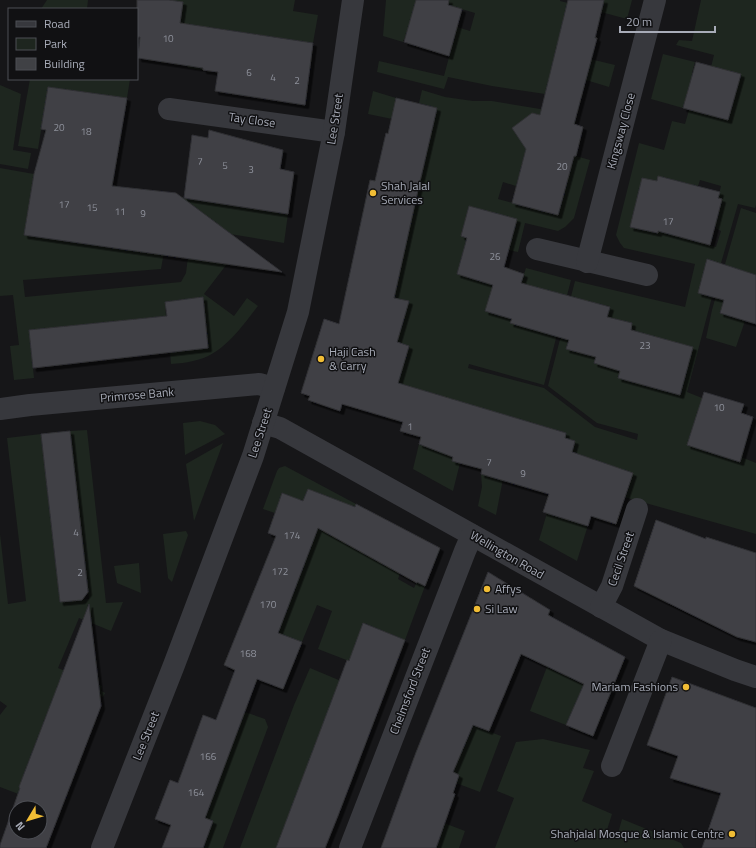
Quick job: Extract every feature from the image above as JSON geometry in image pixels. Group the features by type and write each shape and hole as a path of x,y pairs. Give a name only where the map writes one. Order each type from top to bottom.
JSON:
{"street":[{"name":"Lee Street","path":"102,848 174,666 253,456 298,312 334,132 353,0"},
{"name":"Kingsway Close","path":"587,262 655,0"},
{"name":"Tay Close","path":"169,109 334,132"},
{"path":"537,249 647,275"},
{"name":"Primrose Bank","path":"0,409 260,384 274,388"},
{"name":"Wellington Road","path":"263,423 280,428 662,640 756,677"},
{"name":"Cecil Street","path":"601,607 612,586 637,509"},
{"name":"Chelmsford Street","path":"350,848 472,535"},
{"path":"612,766 662,640"}],"green space":[{"path":"47,0 88,0 87,8 42,8"},
{"path":"169,0 295,0 293,11 318,15 313,43 209,27 203,70 188,68 188,66 175,64 183,3"},
{"path":"386,0 416,0 414,33 407,31 403,42 383,36"},
{"path":"449,0 560,0 580,6 579,99 492,86 448,77 444,89 377,72 379,61 444,76 457,27 470,31 475,13 448,5"},
{"path":"598,0 632,0 627,19 601,12 604,2"},
{"path":"701,0 756,0 756,205 755,208 738,204 715,284 701,281 698,293 712,297 687,392 702,398 688,445 739,462 741,457 756,463 756,534 617,495 618,490 627,493 633,473 572,452 575,441 565,438 566,433 527,421 523,436 403,423 388,417 409,346 397,342 409,301 373,293 396,288 437,108 419,103 422,90 445,97 473,101 492,101 577,115 575,125 534,113 531,125 514,131 517,136 529,138 516,186 503,182 498,199 558,215 566,186 568,154 590,160 574,218 565,227 558,231 525,223 518,252 508,250 469,206 461,236 467,238 457,274 493,285 511,319 510,323 546,333 521,283 526,268 571,280 544,385 469,364 468,368 544,388 595,427 637,440 638,434 597,423 548,386 575,281 685,307 695,264 624,248 616,235 639,143 664,150 672,121 685,124 689,110 728,120 741,75 711,67 714,55 676,45 679,40 692,41","holes":["658,176 698,186 700,180 721,186 718,198 722,199 715,228 721,231 716,247 684,238 660,226 657,233 631,227 657,181","579,300 609,306 607,317 632,323 629,338 692,347 680,395 618,378 620,371 594,363 596,357 566,349"]},
{"path":"663,54 695,62 692,73 697,75 691,98 686,97 683,108 651,99"},
{"path":"586,58 615,65 609,87 586,80"},
{"path":"30,80 130,80 127,98 48,87 38,149 18,146"},
{"path":"0,85 21,94 13,150 31,153 28,169 0,164"},
{"path":"373,91 396,98 395,106 397,120 368,114"},
{"path":"0,168 34,174 25,235 155,254 173,196 288,214 284,243 169,224 161,269 23,280 25,297 181,282 186,273 190,241 254,251 244,263 233,256 204,294 234,316 247,298 258,306 238,332 222,347 203,358 182,363 171,364 170,352 208,348 206,321 203,322 185,304 184,299 165,302 166,316 29,330 34,378 14,380 10,346 19,345 13,295 0,296"},
{"path":"741,208 756,213 756,275 733,268 720,313 745,321 736,347 706,338 712,310"},
{"path":"200,421 215,425 225,434 185,455 183,423"},
{"path":"87,430 106,603 123,602 111,631 79,618 58,668 102,686 101,691 105,693 103,697 60,680 40,731 84,749 82,753 38,736 19,787 52,800 50,806 48,805 48,800 34,800 0,787 0,715 7,706 0,701 0,534 8,604 26,601 7,438 41,434 60,602 89,599 70,431"},
{"path":"223,443 194,521 186,464"},
{"path":"419,444 453,457 452,461 460,463 453,491 413,469"},
{"path":"285,466 356,504 341,541 400,573 398,579 414,588 417,582 425,586 405,640 364,623 349,661 318,649 332,611 317,605 299,649 275,639 330,497 308,489 303,501 282,493 275,513 263,509 277,471 279,468"},
{"path":"492,470 504,474 496,515 478,506 482,487 481,474 490,477"},
{"path":"547,513 588,525 577,561 539,540"},
{"path":"186,531 188,535 172,582 168,578 163,534"},
{"path":"139,563 141,593 117,583 114,566"},
{"path":"547,667 584,684 566,725 530,711"},
{"path":"310,668 341,681 276,848 240,848 294,705"},
{"path":"245,712 265,719 268,727 223,848 203,848 213,821 205,818"},
{"path":"472,725 501,736 480,792 456,783 459,775 453,772"},
{"path":"543,739 590,750 583,768 594,771 582,801 612,814 606,833 617,837 622,819 681,843 684,848 495,848 514,798 497,791 516,742"},
{"path":"444,823 465,831 459,848 425,848 428,840 438,843 441,835 431,832"}],"building":[{"path":"137,0 169,0 183,2 180,23 313,43 305,105 215,91 218,72 203,70 203,68 138,58 140,37 138,37"},
{"path":"416,0 449,0 448,5 462,9 449,56 404,42"},
{"path":"568,0 604,0 595,38 597,38 574,124 583,127 558,215 512,203 526,149 512,128 532,113 540,115"},
{"path":"696,62 741,74 728,120 683,108"},
{"path":"48,87 127,98 112,186 176,193 282,272 24,235 34,174 46,130 41,129"},
{"path":"396,98 437,108 394,298 409,301 397,342 409,346 398,383 566,433 565,438 575,441 572,452 633,473 616,524 591,516 588,526 543,512 549,494 481,474 482,469 452,461 453,457 419,444 421,437 400,431 403,422 342,404 340,411 308,400 310,396 301,393 324,319 339,324 370,180 375,181"},
{"path":"209,130 283,150 280,169 294,172 288,214 184,198 192,135 208,138"},
{"path":"658,176 720,192 718,198 722,199 710,245 658,231 658,233 630,227 642,178 657,181"},
{"path":"469,206 517,219 504,267 524,274 521,283 610,307 607,317 632,323 631,330 693,347 680,395 618,378 620,371 594,363 596,357 566,349 569,340 510,323 512,319 485,311 493,285 457,274 467,238 461,236"},
{"path":"707,259 756,275 756,324 720,313 724,300 698,293"},
{"path":"203,297 208,348 33,368 29,330 167,316 165,302"},
{"path":"704,392 744,404 741,413 753,417 740,462 687,445"},
{"path":"70,431 88,592 82,600 60,602 41,434"},
{"path":"308,489 355,507 356,504 440,548 425,586 318,528 278,633 302,642 283,689 257,679 205,818 213,821 203,848 162,848 171,825 155,819 170,780 178,783 203,715 216,720 235,670 224,665 276,536 268,533 282,493 303,501"},
{"path":"656,520 706,539 706,537 756,553 756,642 737,637 634,586"},
{"path":"488,572 550,610 548,615 625,657 593,736 566,725 584,684 521,654 489,731 473,725 453,772 459,775 453,793 455,794 436,848 381,848 415,755"},
{"path":"89,604 101,706 46,848 0,848 8,822 8,840 48,840 48,800 16,800 20,788 19,787"},
{"path":"363,623 405,640 339,813 325,848 276,848 347,660 349,661"},
{"path":"672,677 756,708 756,848 702,848 721,793 670,778 678,756 647,745"}],"place":[{"name":"Shah Jalal Services","path":"373,193"},
{"name":"Haji Cash & Carry","path":"321,359"},
{"name":"Affys","path":"487,589"},
{"name":"Si Law","path":"477,609"},
{"name":"Mariam Fashions","path":"686,687"},
{"name":"Shahjalal Mosque & Islamic Centre","path":"732,834"}]}
